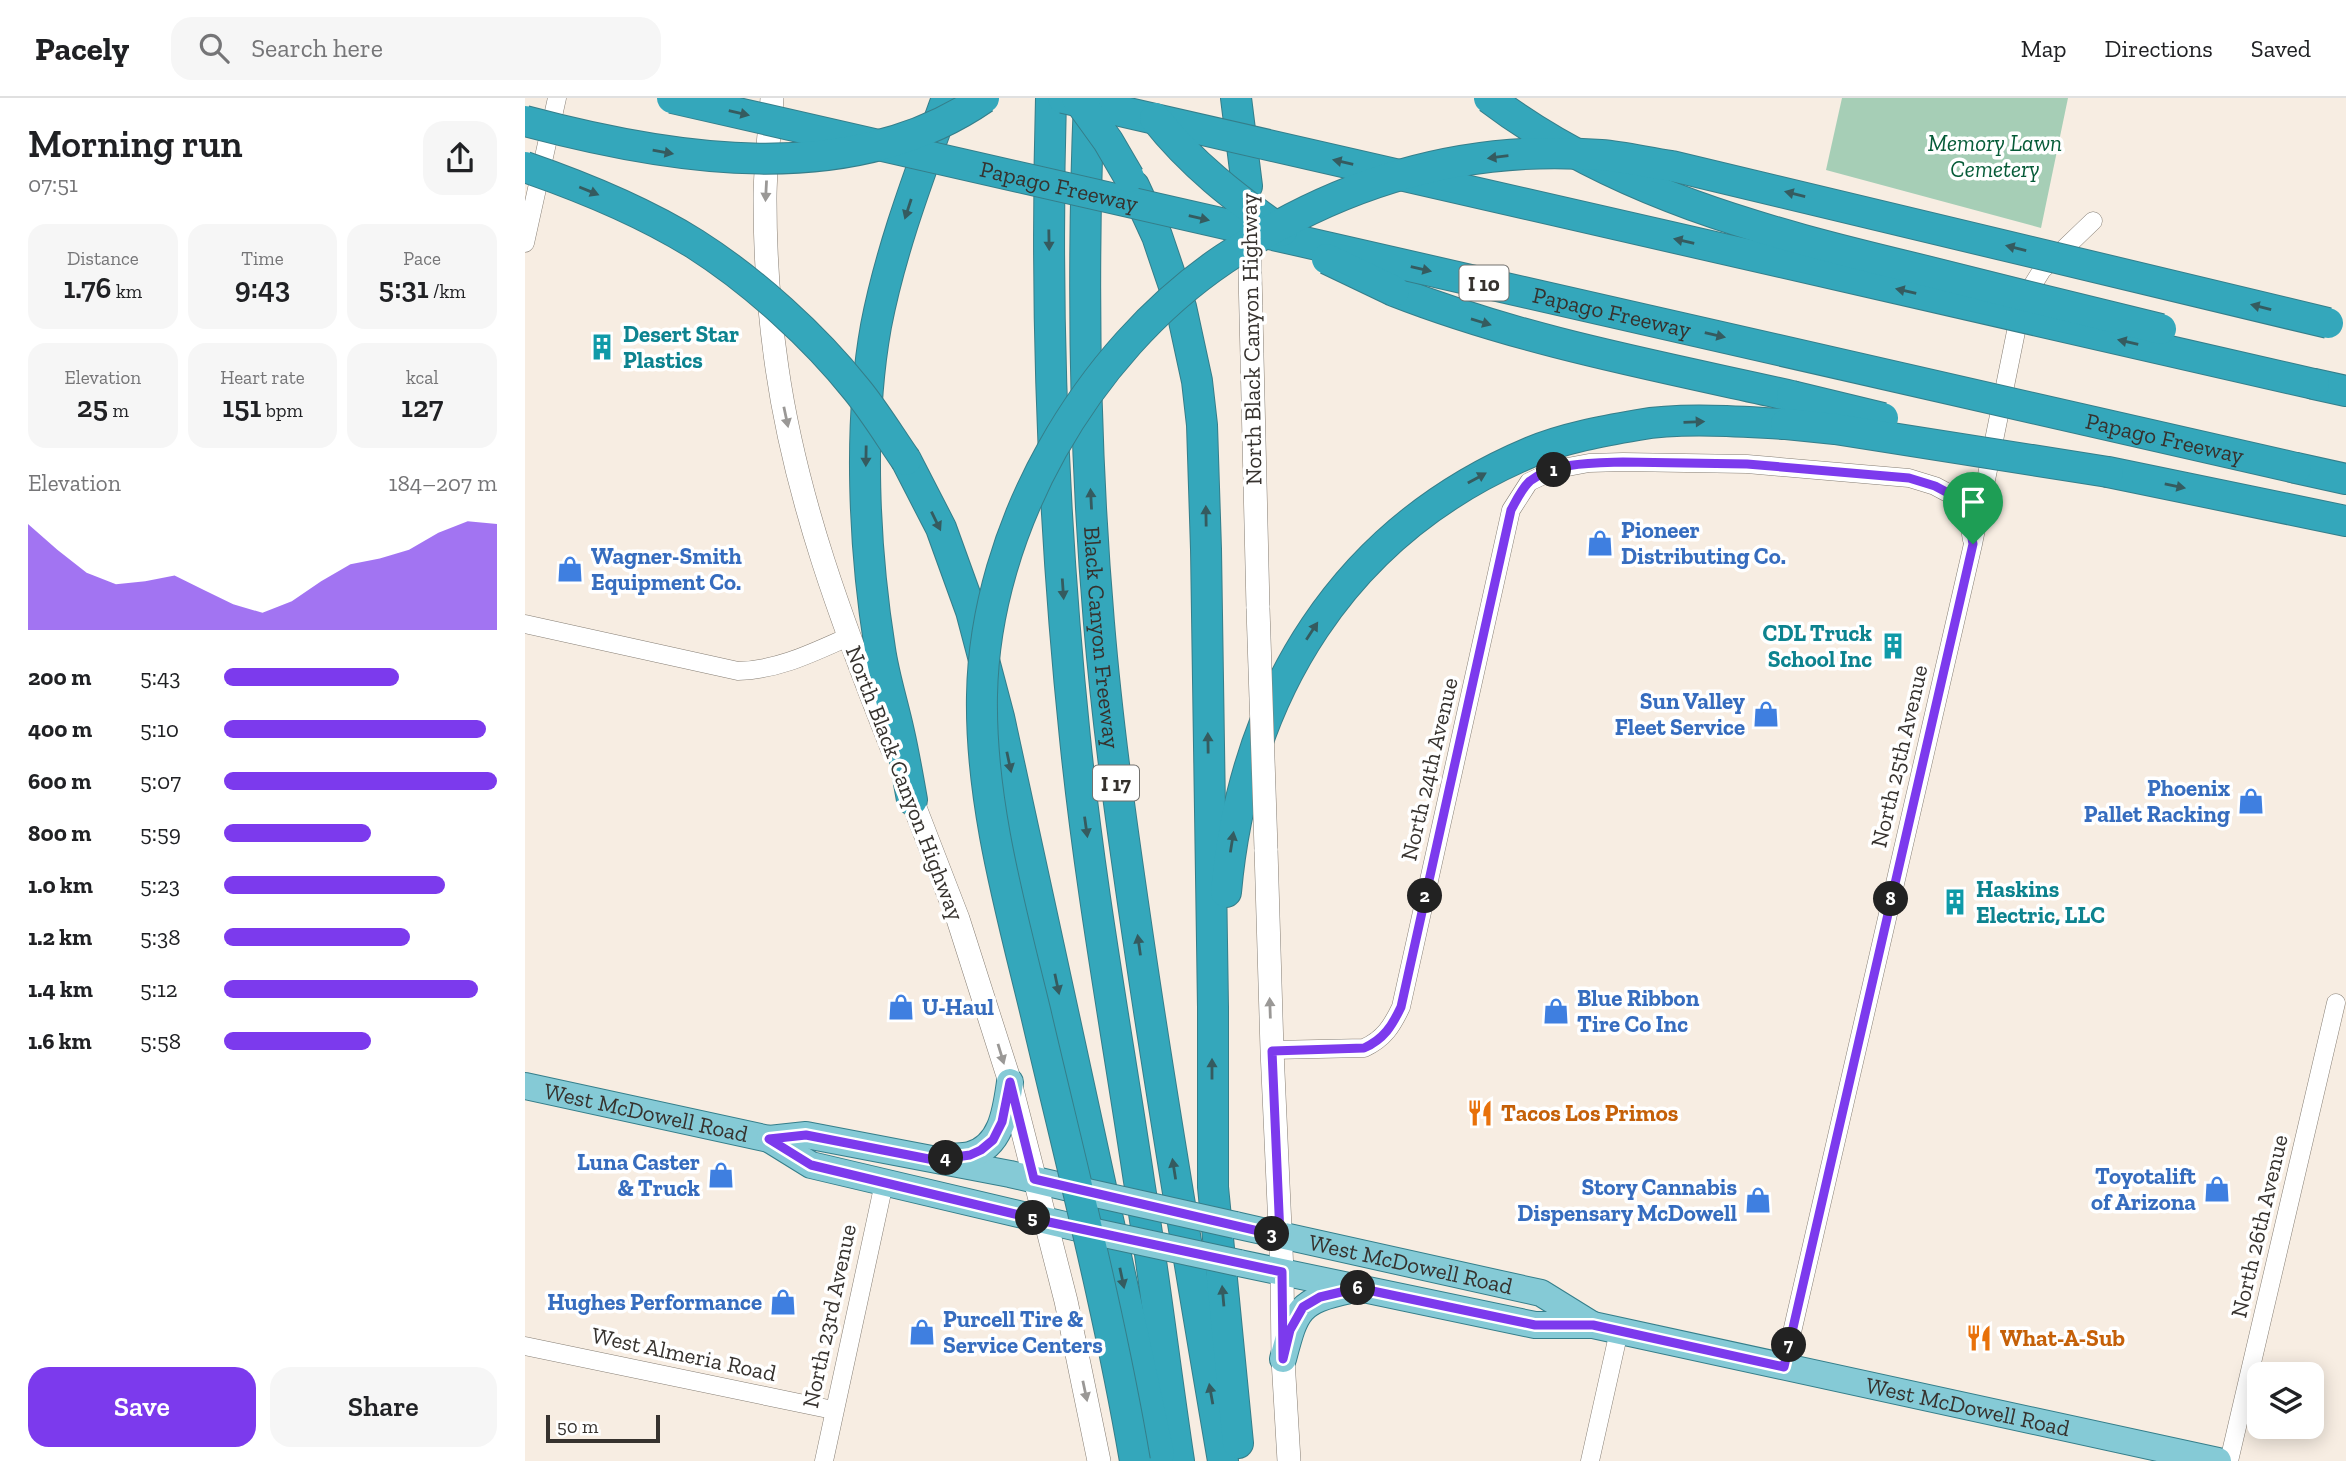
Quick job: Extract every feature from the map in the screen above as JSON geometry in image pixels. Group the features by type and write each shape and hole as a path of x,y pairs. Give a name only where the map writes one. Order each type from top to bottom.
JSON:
{"highway":[{"name":"Papago Freeway","path":"672,98 2346,479"},
{"path":"912,800 880,652 870,573 866,510 869,376 887,278 913,191 947,98"},
{"path":"525,121 673,154 717,158 781,158 840,153 900,138 952,117 984,98"},
{"name":"Black Canyon Freeway","path":"1051,98 1051,365 1057,498 1075,737 1091,866 1179,1461"},
{"path":"1063,98 2326,375"},
{"path":"1077,98 1108,141 1129,177 1157,236 1181,307 1202,425 1213,1007 1213,1187 1240,1461"},
{"name":"Black Canyon Freeway","path":"1089,98 1084,235 1088,451 1109,729 1152,1034 1223,1461"},
{"path":"1140,98 1164,129 1234,198 1316,254 1394,291 1438,308 1789,410 2346,521"},
{"path":"1236,98 1247,186"},
{"path":"1489,98 1559,146 1596,166 1675,200 1718,215 1871,258 2326,375 2346,391"},
{"path":"1135,1461 1112,1337 1006,883 987,775 982,693 985,651 1000,578 1012,541 1042,470 1058,436 1079,404 1127,343 1153,316 1202,274 1254,239 1314,206 1410,172 1449,163 1524,154 1602,155 1672,166 2337,326"},
{"path":"525,167 626,207 695,244 751,286 811,339 857,390 906,460 940,528 971,611 999,717 1161,1461"},
{"path":"1213,1007 1237,808 1259,735 1290,664 1332,600 1382,546 1429,507 1477,477 1533,451 1593,433 1642,424 1712,421 1789,410"},
{"path":"1091,866 1103,878 1193,1461"}],"main road":[{"name":"North Black Canyon Highway","path":"772,98 765,197 768,264 777,367 802,488 824,567 848,637 958,919 1010,1082 1066,1301 1099,1461"},
{"name":"North Black Canyon Highway","path":"1247,98 1258,608 1283,1359 1289,1461"},
{"path":"934,1160 970,1155 988,1145 1002,1122 1010,1082"},
{"name":"West McDowell Road","path":"525,1087 769,1139 806,1135 1034,1179 1541,1293 1593,1325"},
{"name":"West McDowell Road","path":"769,1139 811,1165 1044,1221 1535,1325 1593,1325 2218,1461"},
{"path":"1283,1359 1290,1330 1303,1307 1320,1297 1358,1288"}],"street":[{"path":"525,243 557,98"},
{"name":"North 25th Avenue","path":"1784,1367 1973,544 2022,302 2042,270 2093,221"},
{"name":"North 24th Avenue","path":"1272,1051 1364,1048 1377,1042 1388,1032 1398,1014 1511,510 1529,482 1556,469 1589,463 1623,462 1747,464 1909,478 1950,494 1963,509 1969,522 1973,544"},
{"path":"525,624 739,671 755,671 781,665 848,637"},
{"name":"North 26th Avenue","path":"2229,1461 2336,1003"},
{"name":"North 23rd Avenue","path":"824,1461 884,1183"},
{"path":"1590,1461 1619,1331"},
{"name":"West Almeria Road","path":"525,1346 833,1410"}],"green space":[{"name":"Memory Lawn Cemetery","path":"1842,98 2068,98 2041,228 1826,170"}],"place":[{"name":"Desert Star Plastics","path":"602,347"},
{"name":"Pioneer Distributing Co.","path":"1600,543"},
{"name":"Wagner-Smith Equipment Co.","path":"570,569"},
{"name":"CDL Truck School Inc","path":"1893,646"},
{"name":"Sun Valley Fleet Service","path":"1766,714"},
{"name":"Phoenix Pallet Racking","path":"2251,801"},
{"name":"Haskins Electric, LLC","path":"1955,902"},
{"name":"U-Haul","path":"901,1007"},
{"name":"Blue Ribbon Tire Co Inc","path":"1556,1011"},
{"name":"Tacos Los Primos","path":"1480,1113"},
{"name":"Luna Caster & Truck","path":"721,1175"},
{"name":"Toyotalift of Arizona","path":"2217,1189"},
{"name":"Story Cannabis Dispensary McDowell","path":"1758,1200"},
{"name":"Hughes Performance","path":"783,1302"},
{"name":"Purcell Tire & Service Centers","path":"922,1332"},
{"name":"What-A-Sub","path":"1979,1338"}],"route":[{"path":"1623,462 1747,464 1909,478 1950,494 1963,509 1969,522 1973,544 1784,1367 1593,1325 1535,1325 1358,1288 1320,1297 1303,1307 1290,1330 1283,1359 1282,1272 1044,1221 811,1165 769,1139 806,1135 934,1160 970,1155 993,1140 1002,1122 1010,1082 1034,1179 1280,1236 1272,1051 1364,1048 1377,1042 1388,1032 1401,1007 1511,510 1529,482 1556,469 1589,463 1623,462"}]}
